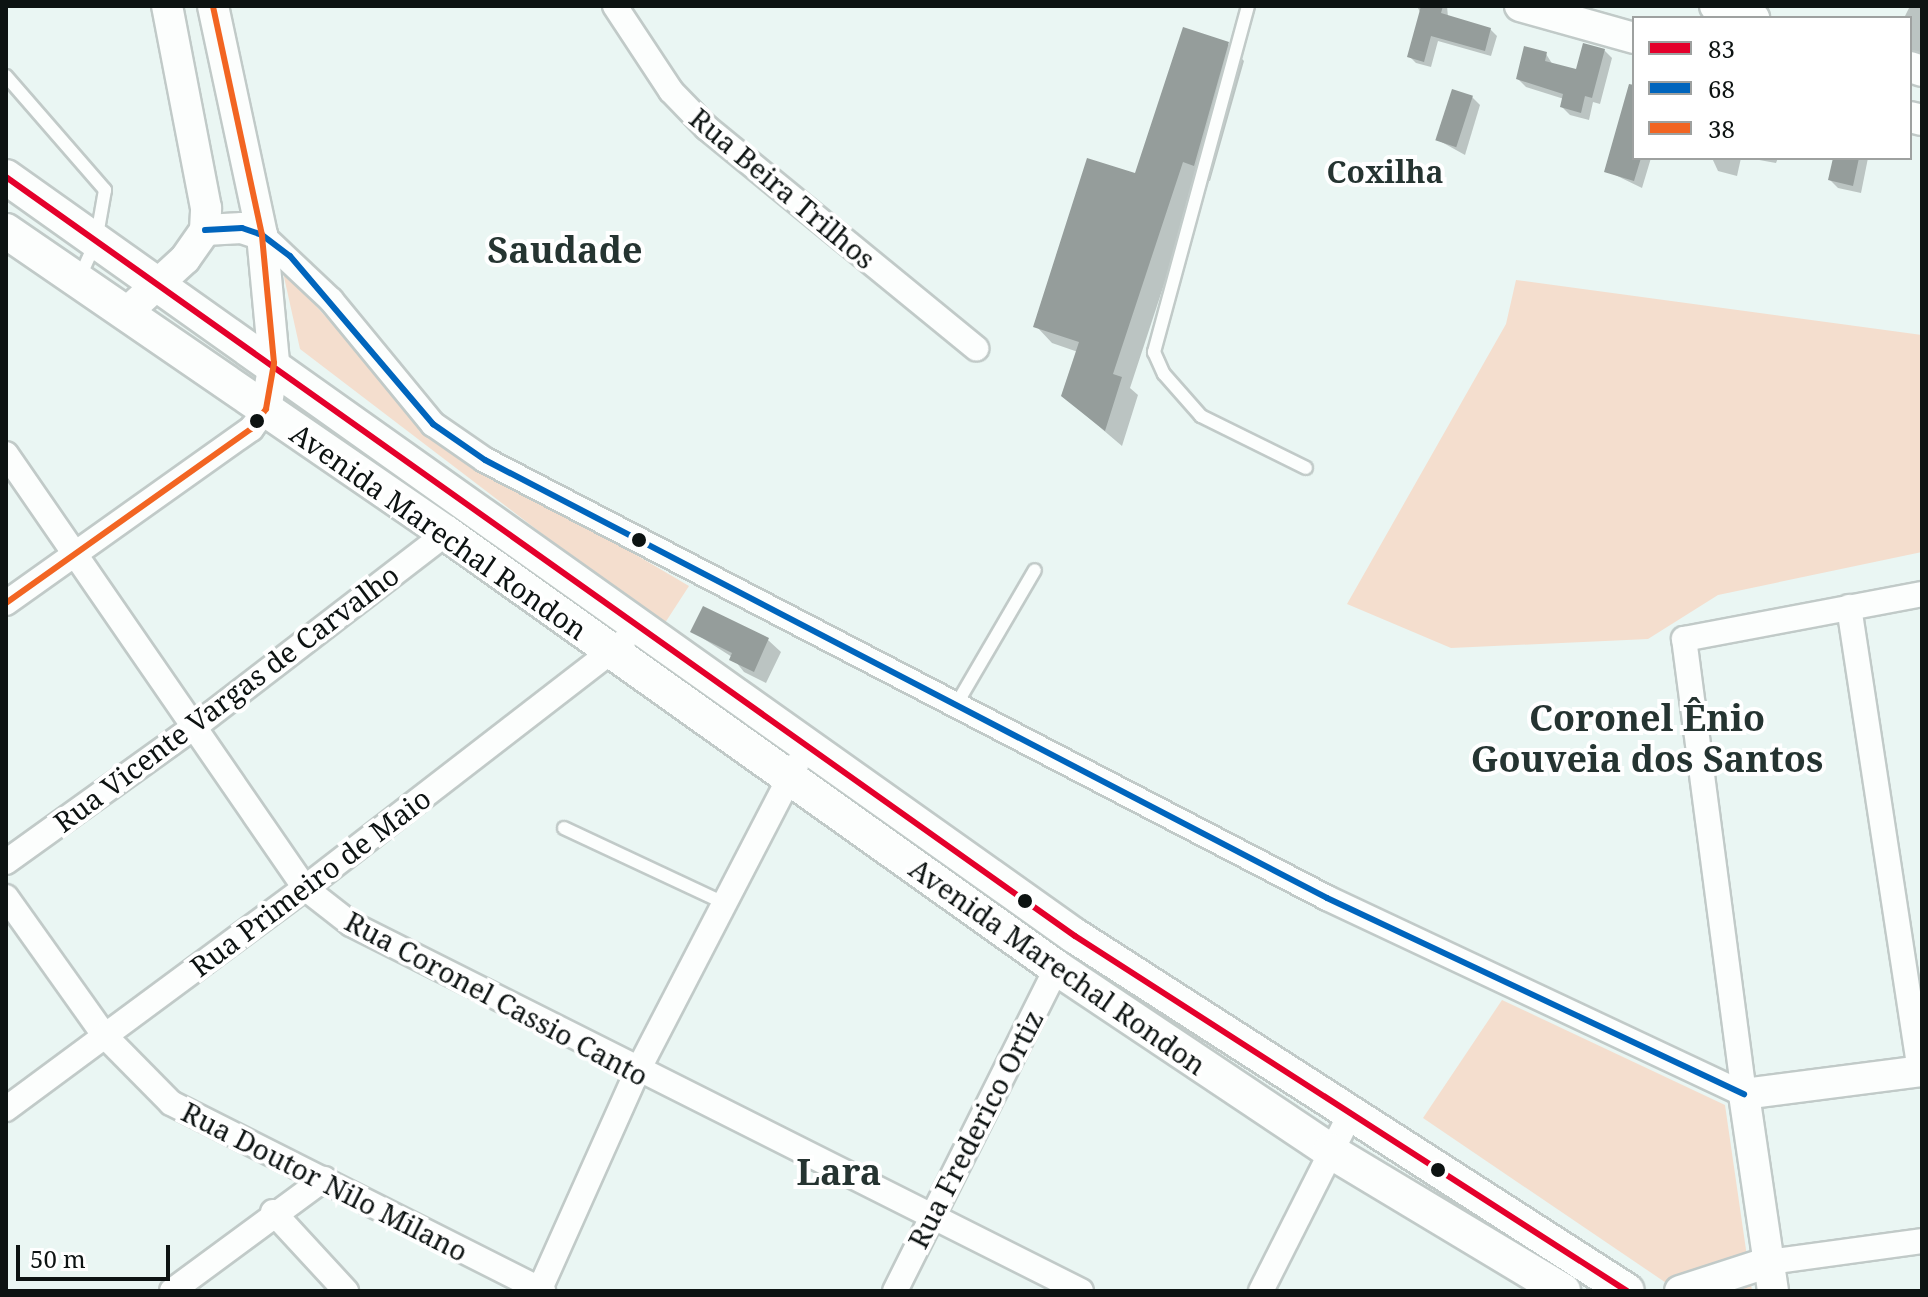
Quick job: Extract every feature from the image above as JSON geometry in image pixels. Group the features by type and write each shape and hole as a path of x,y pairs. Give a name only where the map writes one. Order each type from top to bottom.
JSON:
{"main road":[{"name":"Avenida Marechal Rondon","path":"6,177 274,363 1075,936 1627,1291"},
{"name":"Avenida Marechal Rondon","path":"6,231 446,533 1057,968 1330,1151 1563,1291"}],"street":[{"path":"126,313 185,259 205,230 206,208 167,6"},
{"name":"Avenida Marechal Rondon","path":"213,6 262,235 274,363 266,409"},
{"name":"Rua Beira Trilhos","path":"615,6 671,91 707,128 976,348"},
{"path":"1520,6 1570,13 1632,37"},
{"path":"1715,6 1748,16"},
{"path":"205,230 242,228 262,235 331,300 433,424 485,460 1327,898 1744,1094 1921,1071 1849,607"},
{"path":"6,603 251,429 266,409"},
{"name":"Rua Coronel Cassio Canto","path":"6,454 76,551 191,729 305,888 351,924 637,1072 1081,1291"},
{"name":"Rua Vicente Vargas de Carvalho","path":"6,862 191,729 446,533"},
{"path":"1771,1277 1684,639 1922,594"},
{"name":"Avenida Marechal Rondon","path":"612,654 638,626"},
{"name":"Rua Primeiro de Maio","path":"6,1109 305,888 612,654"},
{"path":"541,1291 637,1072 789,777 808,746"},
{"name":"Rua Doutor Nilo Milano","path":"6,897 104,1035 171,1103 541,1291"},
{"name":"Rua Frederico Ortiz","path":"895,1291 929,1217 1057,968"},
{"path":"1261,1291 1350,1115"},
{"path":"172,1291 273,1212 324,1179"},
{"path":"273,1212 346,1291"},
{"path":"1680,1291 1771,1277 1922,1241"}],"lane":[{"path":"1248,6 1154,352 1164,374 1201,416 1306,468"},
{"path":"6,76 105,190 96,241 78,280"},
{"path":"956,705 1035,570"},
{"path":"564,828 724,903"}],"shaded area":[{"path":"282,268 432,435 689,586 663,626 300,349"},
{"path":"1516,280 1922,335 1922,552 1718,595 1648,639 1451,648 1347,604 1506,324"},
{"path":"1502,1000 1725,1105 1752,1291 1678,1291 1423,1118"}],"building":[{"path":"1421,6 1443,6 1441,13 1491,28 1485,51 1431,36 1424,62 1407,57"},
{"path":"1183,27 1229,42 1194,166 1183,162 1113,374 1122,377 1105,431 1061,396 1079,342 1033,327 1087,158 1135,173"},
{"path":"1583,43 1605,49 1592,98 1585,96 1581,113 1560,107 1563,94 1516,79 1524,46 1547,52 1545,61 1576,69"},
{"path":"1629,84 1632,85 1632,160 1640,160 1634,181 1604,172"},
{"path":"1452,89 1473,96 1456,147 1435,140"},
{"path":"1833,160 1859,160 1853,186 1828,180"},
{"path":"703,606 769,638 754,672 729,660 732,653 690,632"}],"transit line":[{"name":"38","path":"6,603 251,429 266,409 274,363 262,235 213,6"},
{"name":"83","path":"6,177 1075,936 1627,1291"},
{"name":"68","path":"205,230 242,228 262,235 290,256 433,424 485,460 1327,898 1744,1094"}],"district":[{"name":"Coxilha","path":"1385,172"},
{"name":"Saudade","path":"565,250"},
{"name":"Coronel Ênio Gouveia dos Santos","path":"1647,738"},
{"name":"Lara","path":"839,1172"}]}
